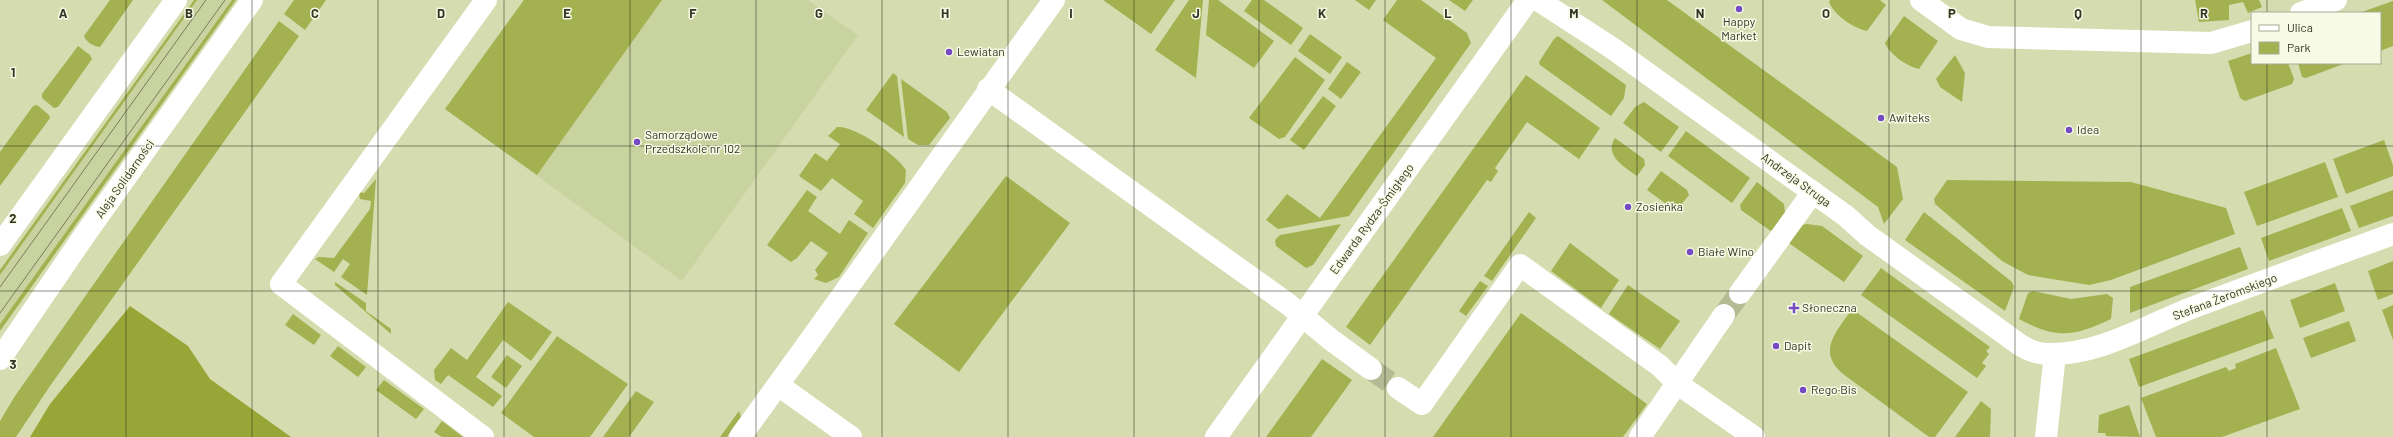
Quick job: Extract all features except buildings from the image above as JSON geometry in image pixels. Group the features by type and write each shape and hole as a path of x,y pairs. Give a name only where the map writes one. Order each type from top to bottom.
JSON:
{"street":[{"path":"0,245 176,0"},
{"name":"Aleja Solidarności","path":"0,359 80,242 252,0"},
{"path":"483,437 281,284 486,0"},
{"path":"740,437 988,89 1054,0"},
{"name":"Edwarda Rydza-Śmigłego","path":"1216,437 1528,0"},
{"name":"Andrzeja Struga","path":"1538,0 1612,48 1846,216 1877,243 2017,343 2033,352 2055,354"},
{"path":"1921,0 1961,29 1988,37 2211,43 2251,31"},
{"path":"2304,12 2336,0"},
{"path":"988,89 1303,315 1330,339 1371,369"},
{"path":"1740,293 1813,192"},
{"name":"Stefana Żeromskiego","path":"2055,354 2090,348 2120,339 2192,308 2393,234"},
{"path":"1398,388 1422,404 1520,264 1660,366 1678,384 1754,437"},
{"path":"1640,437 1678,384 1684,371 1724,315"},
{"path":"2046,437 2055,354"},
{"path":"778,385 851,437"}],"shaded area":[{"path":"197,0 232,0 0,324 0,275"},
{"name":"Samorządowe Przedszkole nr 102","path":"524,0 808,0 858,35 682,281 445,109"}],"green space":[{"path":"110,0 133,0 100,47 98,47 88,42 84,36"},
{"path":"194,0 197,0 0,275 0,270"},
{"path":"232,0 236,0 0,331 0,324"},
{"path":"294,0 326,0 305,30 284,14"},
{"path":"524,0 662,0 537,175 445,109"},
{"path":"1103,0 1175,0 1151,34"},
{"path":"1189,0 1203,0 1196,78 1155,50"},
{"path":"1209,0 1218,0 1274,41 1254,68 1206,35"},
{"path":"1252,0 1264,0 1303,28 1291,45 1244,11"},
{"path":"1355,0 1376,0 1369,10"},
{"path":"1397,0 1421,0 1467,33 1471,43 1349,216 1278,229 1266,220 1287,194 1320,218 1436,58 1383,20"},
{"path":"1449,0 1473,0 1465,11"},
{"path":"1602,0 1667,0 1897,167 1903,199 1884,224 1878,207"},
{"path":"1830,0 1880,0 1886,5 1867,31 1850,24 1835,12 1831,7 1829,2"},
{"path":"2195,0 2259,0 2262,7 2248,13 2243,2 2229,5 2229,20 2199,22"},
{"path":"2393,1 2393,46 2381,51 2381,12 2362,12"},
{"path":"1904,16 1938,41 1919,69 1910,66 1899,59 1890,51 1885,43"},
{"path":"279,21 299,36 50,386 16,437 0,437 0,421 15,396"},
{"path":"1310,34 1342,57 1330,74 1298,51"},
{"path":"1558,36 1626,85 1624,98 1611,116 1540,65 1539,62 1554,39"},
{"path":"78,46 90,55 92,59 58,107 54,108 42,98 42,94"},
{"path":"2251,53 2251,64 2288,64 2294,79 2292,84 2245,101 2240,98 2228,61"},
{"path":"1955,55 1965,73 1962,102 1940,87 1936,79"},
{"path":"1295,57 1325,80 1285,137 1279,139 1249,118"},
{"path":"1347,62 1361,72 1341,99 1328,89"},
{"path":"2298,64 2343,64 2306,78 2302,77"},
{"path":"893,73 897,76 904,137 866,110"},
{"path":"1526,75 1600,128 1579,159 1527,122 1495,168 1498,171 1491,182 1487,180 1370,345 1346,327"},
{"path":"901,79 947,112 950,118 929,145 918,145 908,139"},
{"path":"1323,96 1336,106 1304,150 1290,140"},
{"path":"1644,102 1679,127 1661,152 1623,123 1635,107"},
{"path":"37,105 49,115 50,118 0,186 0,152 33,106"},
{"path":"837,127 854,131 874,142 885,149 906,170 905,183 873,228 854,214 863,201 832,178 821,191 799,176 815,153 827,161 840,144 828,136"},
{"path":"1686,131 1750,178 1732,203 1668,156"},
{"path":"1615,138 1644,159 1645,165 1637,176 1622,165 1614,155 1612,144"},
{"path":"2384,140 2393,165 2393,176 2346,194 2333,159"},
{"path":"2325,162 2338,197 2257,226 2244,192"},
{"path":"1661,171 1687,190 1689,195 1676,211 1647,190"},
{"path":"1006,176 1070,223 959,372 894,324"},
{"path":"376,179 367,295 341,277 350,264 343,259 334,272 315,259 319,257 334,258 370,209 371,201 360,199 359,194 360,192 364,193"},
{"path":"1947,180 2131,182 2226,208 2235,234 2111,280 2089,285 2028,275 2002,261 1935,204 1934,199"},
{"path":"1757,182 1784,204 1785,213 1775,234 1741,210 1740,205"},
{"path":"807,190 817,197 808,211 840,234 849,220 868,233 839,277 826,283 814,279 818,275 815,270 828,253 811,241 797,258 791,262 767,245"},
{"path":"2393,190 2393,216 2359,228 2350,206"},
{"path":"2342,208 2351,231 2269,261 2261,238"},
{"path":"1529,212 1536,218 1492,281 1484,276"},
{"path":"1924,212 2012,282 2014,287 2005,311 1905,240"},
{"path":"1341,224 1313,265 1306,268 1276,246 1275,240 1280,235"},
{"path":"1807,224 1822,226 1863,256 1844,282 1786,241 1802,225"},
{"path":"1570,243 1619,280 1601,308 1551,271"},
{"path":"2240,247 2248,269 2130,313 2130,287"},
{"path":"2393,261 2393,294 2378,300 2368,271"},
{"path":"1881,268 1990,347 1986,351 1989,354 1982,363 1986,366 1977,378 1861,295"},
{"path":"1480,281 1488,286 1466,316 1459,311"},
{"path":"335,282 366,303 366,311 391,329 391,334 335,285"},
{"path":"2335,283 2345,311 2300,328 2290,300"},
{"path":"1628,285 1680,321 1660,349 1609,314"},
{"path":"2033,291 2071,299 2107,294 2113,298 2111,319 2098,325 2075,332 2055,333 2044,330 2019,319 2028,293"},
{"path":"508,302 552,332 531,361 503,340 476,377 502,396 493,407 448,375 441,384 435,380 434,370 451,348 467,360"},
{"path":"2393,305 2393,340 2382,310"},
{"path":"130,306 188,346 210,379 291,437 30,437 50,404"},
{"path":"1852,309 1968,392 1935,437 1929,437 1843,374 1835,366 1831,357 1830,349 1832,341 1840,325"},
{"path":"2263,310 2274,338 2139,387 2129,359"},
{"path":"1521,313 1647,404 1623,437 1433,437"},
{"path":"293,314 321,335 314,345 285,325"},
{"path":"2349,321 2356,341 2311,358 2303,338"},
{"path":"557,336 628,384 590,437 534,437 501,413"},
{"path":"338,346 366,367 358,377 330,356"},
{"path":"2276,348 2300,409 2222,437 2156,437 2141,398 2226,367 2229,371 2236,368 2235,364"},
{"path":"507,355 522,366 506,388 491,377"},
{"path":"1322,359 1352,380 1311,437 1266,437"},
{"path":"384,380 424,409 416,419 376,390"},
{"path":"636,391 654,402 629,437 603,437"},
{"path":"1981,401 1991,409 1990,437 1955,437"},
{"path":"2129,405 2140,437 2106,436 2105,433 2098,433 2099,415"},
{"path":"739,411 741,417 727,437 720,437"},
{"path":"442,421 463,437 442,437 434,432"}],"tunnel":[{"path":"1724,315 1740,293"},
{"path":"1371,369 1398,388"}],"tram line":[{"path":"0,287 206,0"},
{"path":"0,313 225,0"}],"place":[{"name":"Happy Market","path":"1739,9"},
{"name":"Lewiatan","path":"949,52"},
{"name":"Awiteks","path":"1881,118"},
{"name":"Idea","path":"2069,130"},
{"name":"Samorządowe Przedszkole nr 102","path":"637,142"},
{"name":"Zosieńka","path":"1628,207"},
{"name":"Białe Wino","path":"1690,252"},
{"name":"Słoneczna","path":"1794,308"},
{"name":"Dapit","path":"1776,346"},
{"name":"Rego·Bis","path":"1803,390"}]}
